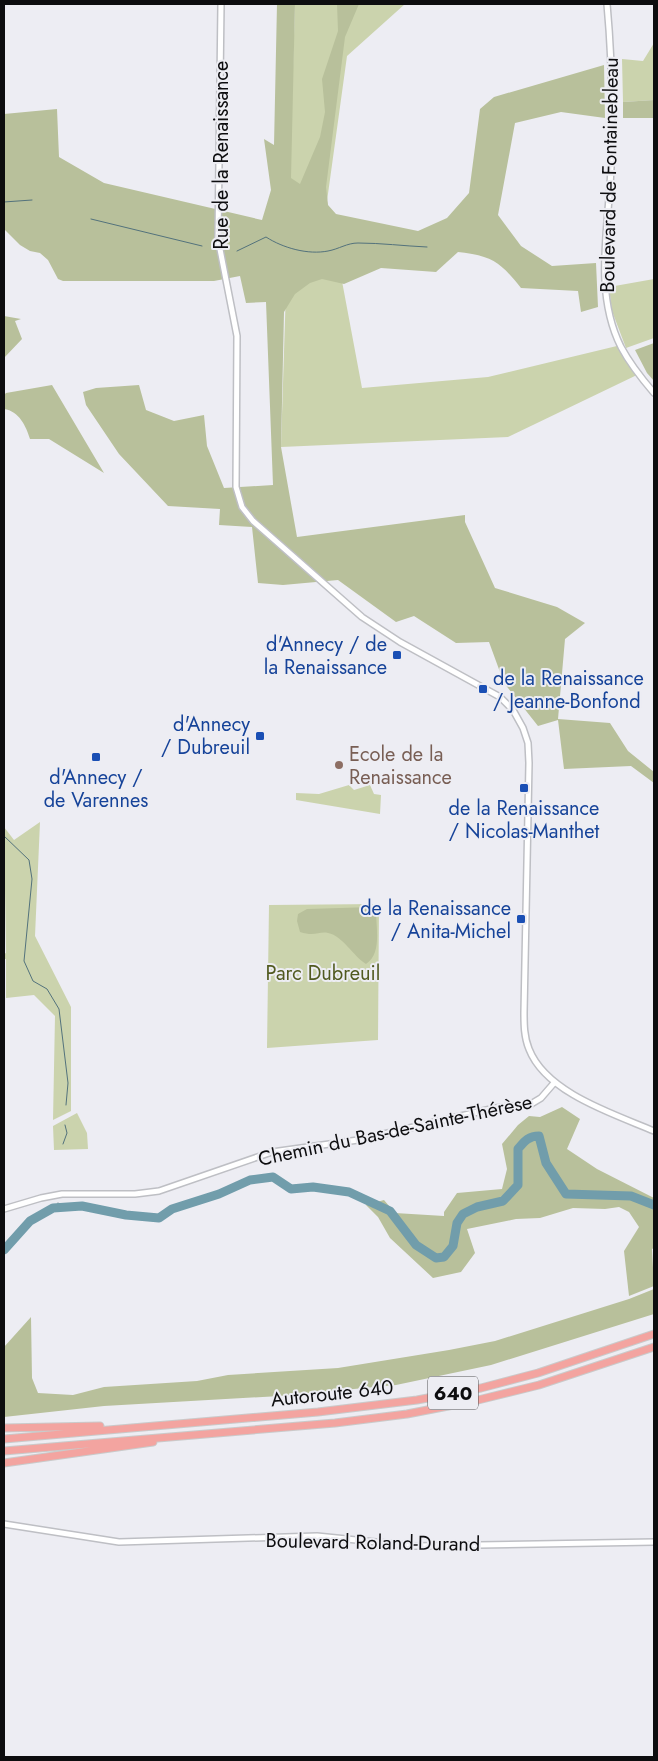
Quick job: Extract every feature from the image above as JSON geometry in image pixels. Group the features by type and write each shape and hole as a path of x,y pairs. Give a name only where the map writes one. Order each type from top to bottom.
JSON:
{"highway":[{"name":"Autoroute 640","path":"4,1439 348,1409 441,1396 544,1371 654,1334"},
{"name":"Autoroute 640","path":"4,1451 352,1421 466,1403 560,1379 654,1347"},
{"path":"4,1428 156,1426"},
{"path":"4,1463 210,1433"}],"street":[{"name":"Rue de la Renaissance","path":"221,4 218,239 237,336 235,473 238,498 250,518 358,614 404,644 494,692 508,704 519,720 528,742 529,763 524,1028 528,1046 534,1060 554,1082"},
{"name":"Boulevard de Fontainebleau","path":"607,4 612,144 604,259 606,292 611,320 622,348 654,393"},
{"name":"Chemin du Bas-de-Sainte-Thérèse","path":"4,1209 57,1195 139,1194 159,1191 272,1152 347,1142 495,1108 531,1104 541,1098 554,1082 586,1101 654,1131"},
{"name":"Boulevard Roland-Durand","path":"4,1524 119,1542 317,1536 415,1546 654,1542"}],"green space":[{"path":"277,4 295,4 291,178 300,184 320,137 325,112 322,79 338,31 337,4 359,4 345,37 326,187 328,205 336,214 418,231 447,218 469,193 480,109 494,97 604,65 605,118 561,112 515,123 498,215 521,246 552,266 596,263 598,307 581,312 578,291 521,288 501,266 488,258 458,252 436,272 381,268 344,284 322,279 310,283 295,294 284,312 281,447 297,537 465,515 465,522 495,588 557,607 585,623 565,639 558,719 610,723 628,751 654,772 654,783 631,766 564,769 558,720 538,726 504,683 489,642 456,643 414,616 396,622 338,580 283,585 258,583 252,527 219,525 220,509 168,506 119,454 86,405 83,392 96,388 139,385 146,410 174,421 204,415 207,446 224,488 273,485 266,302 246,303 240,276 214,281 63,281 58,279 48,260 40,253 30,251 20,245 4,229 4,114 57,109 59,157 104,183 262,220 271,190 264,139 274,145"},
{"path":"295,4 405,4 347,56 327,201 362,388 488,377 621,345 639,374 508,437 281,447"},
{"path":"654,43 654,100 623,102 622,59 643,61"},
{"path":"654,100 654,118 623,118 623,102"},
{"path":"654,279 654,338 626,348 612,311 609,287"},
{"path":"4,316 21,319 15,321 22,339 4,358"},
{"path":"654,343 654,381 647,373 635,350"},
{"path":"52,385 104,473 49,439 30,439 24,424 18,416 4,409 4,395 6,393"},
{"path":"349,785 354,790 370,785 374,794 381,795 380,814 296,800 296,793 319,794"},
{"path":"40,822 35,936 71,1007 71,1111 53,1120 55,1016 34,995 6,998 6,959 4,959 4,954 6,953 4,827 14,840"},
{"name":"Parc Dubreuil","path":"379,904 378,1040 267,1048 269,905"},
{"path":"372,907 376,911 377,940 374,954 366,964 333,935 328,933 309,934 300,932 297,921 298,914 307,909"},
{"path":"562,1107 580,1119 567,1149 597,1169 654,1198 654,1248 652,1249 654,1286 629,1296 624,1251 639,1227 629,1212 619,1207 605,1209 573,1208 540,1218 516,1219 467,1229 475,1253 461,1272 433,1278 390,1238 378,1217 366,1205 384,1200 395,1213 444,1216 444,1212 457,1193 502,1189 507,1169 502,1144 518,1125 529,1116 540,1117"},
{"path":"77,1113 87,1133 88,1149 54,1150 53,1126"},
{"path":"654,1289 654,1314 491,1365 396,1385 280,1396 104,1406 4,1417 4,1347 31,1317 32,1378 38,1393 73,1395 104,1387 197,1381 228,1375 338,1368 449,1350 495,1341 629,1299"}],"waterway":[{"path":"4,202 32,200"},
{"path":"91,219 202,246"},
{"path":"237,251 266,237 288,247 312,252 328,251 358,243 427,247"},
{"path":"4,836 29,860 32,879 24,961 33,981 47,989 59,1009 68,1083 66,1105"},
{"path":"63,1144 67,1133 65,1125"},
{"path":"4,1250 30,1221 53,1208 82,1206 126,1215 159,1218 172,1209 219,1194 250,1180 273,1177 291,1189 313,1187 349,1192 390,1211 416,1245 436,1258 444,1257 453,1246 457,1223 463,1214 477,1207 503,1201 518,1185 518,1149 529,1138 535,1136 539,1136 546,1163 566,1194 631,1196 654,1205"}],"place":[{"name":"d'Annecy / de la Renaissance","path":"397,655"},
{"name":"de la Renaissance / Jeanne-Bonfond","path":"483,689"},
{"name":"d'Annecy / Dubreuil","path":"260,736"},
{"name":"d'Annecy / de Varennes","path":"96,757"},
{"name":"Ecole de la Renaissance","path":"339,765"},
{"name":"de la Renaissance / Nicolas-Manthet","path":"524,788"},
{"name":"de la Renaissance / Anita-Michel","path":"521,919"}]}
